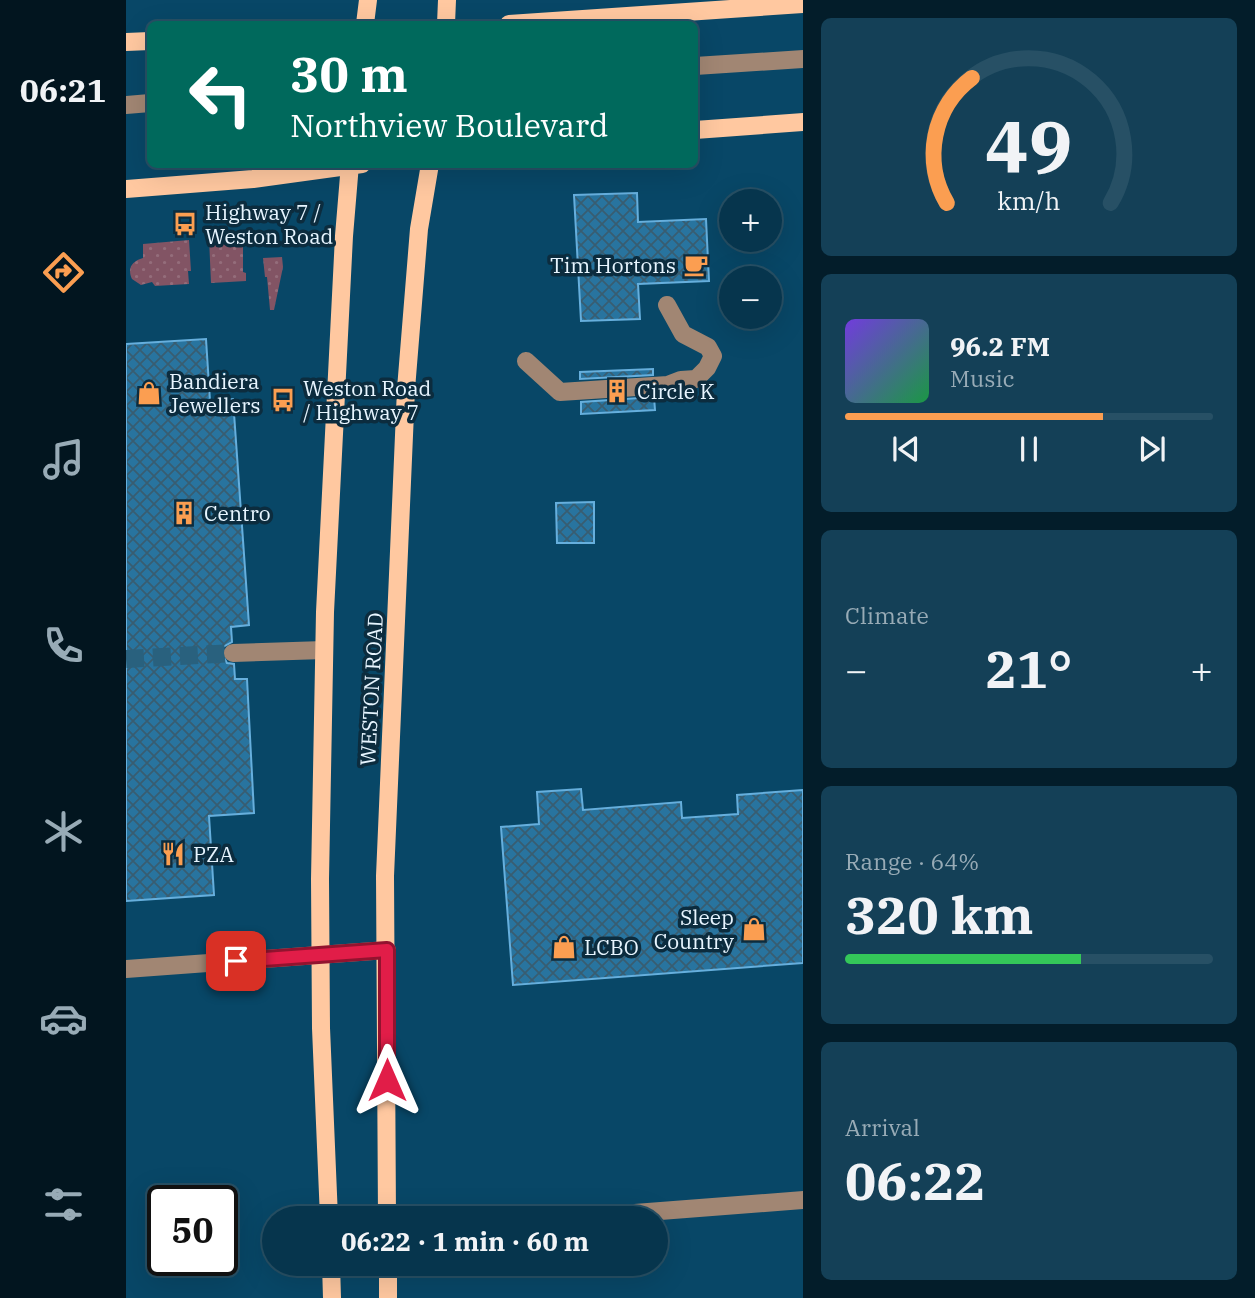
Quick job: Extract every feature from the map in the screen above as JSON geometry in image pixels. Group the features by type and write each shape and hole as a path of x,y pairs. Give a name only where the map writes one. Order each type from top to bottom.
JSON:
{"main road":[{"path":"365,21 368,0"},
{"path":"446,21 447,0"},
{"path":"553,21 803,4"},
{"path":"126,41 147,41"},
{"path":"698,130 803,122"},
{"path":"126,189 331,168"},
{"path":"328,1206 321,1028 320,879 324,650 342,264 354,168"},
{"name":"WESTON ROAD","path":"387,1206 385,876 406,389 419,229 429,168"},
{"path":"331,1276 332,1298"},
{"path":"388,1276 388,1298"}],"street":[{"path":"698,66 803,59"},
{"path":"126,105 147,103"},
{"path":"526,361 560,392 668,385 681,380 696,379 707,368 713,356 708,347 683,334 667,305"},
{"path":"233,653 324,650"},
{"path":"126,969 387,950"},
{"path":"668,1210 803,1200"}],"shaded area":[{"path":"243,235 243,272 246,273 246,281 211,283 209,238"},
{"path":"189,240 189,284 155,286 152,282 141,285 132,279 130,268 133,263 143,258 143,244"},
{"path":"282,257 283,267 274,310 270,310 263,258"}],"building":[{"path":"637,193 638,222 706,219 709,281 638,284 640,319 581,321 574,195"},
{"name":"Centro","path":"206,339 210,401 233,399 249,625 231,627 232,642 223,647 222,654 227,663 234,664 235,679 247,679 254,813 209,816 214,895 126,901 126,344"},
{"path":"653,369 653,375 580,379 580,372"},
{"path":"654,397 655,410 581,414 581,402"},
{"path":"594,502 594,543 557,543 556,503"},
{"path":"581,789 583,810 681,802 682,818 738,814 737,795 803,790 803,963 513,985 501,827 539,824 537,792"}],"tunnel":[{"path":"126,659 233,653"}],"place":[{"name":"Highway 7 / Weston Road","path":"185,224"},
{"name":"Tim Hortons","path":"696,265"},
{"name":"Circle K","path":"617,391"},
{"name":"Bandiera Jewellers","path":"149,393"},
{"name":"Weston Road / Highway 7","path":"283,400"},
{"name":"Centro","path":"184,513"},
{"name":"PZA","path":"173,854"},
{"name":"Sleep Country","path":"754,929"},
{"name":"LCBO","path":"564,947"}],"route":[{"path":"236,961 387,950 387,1080"}]}
